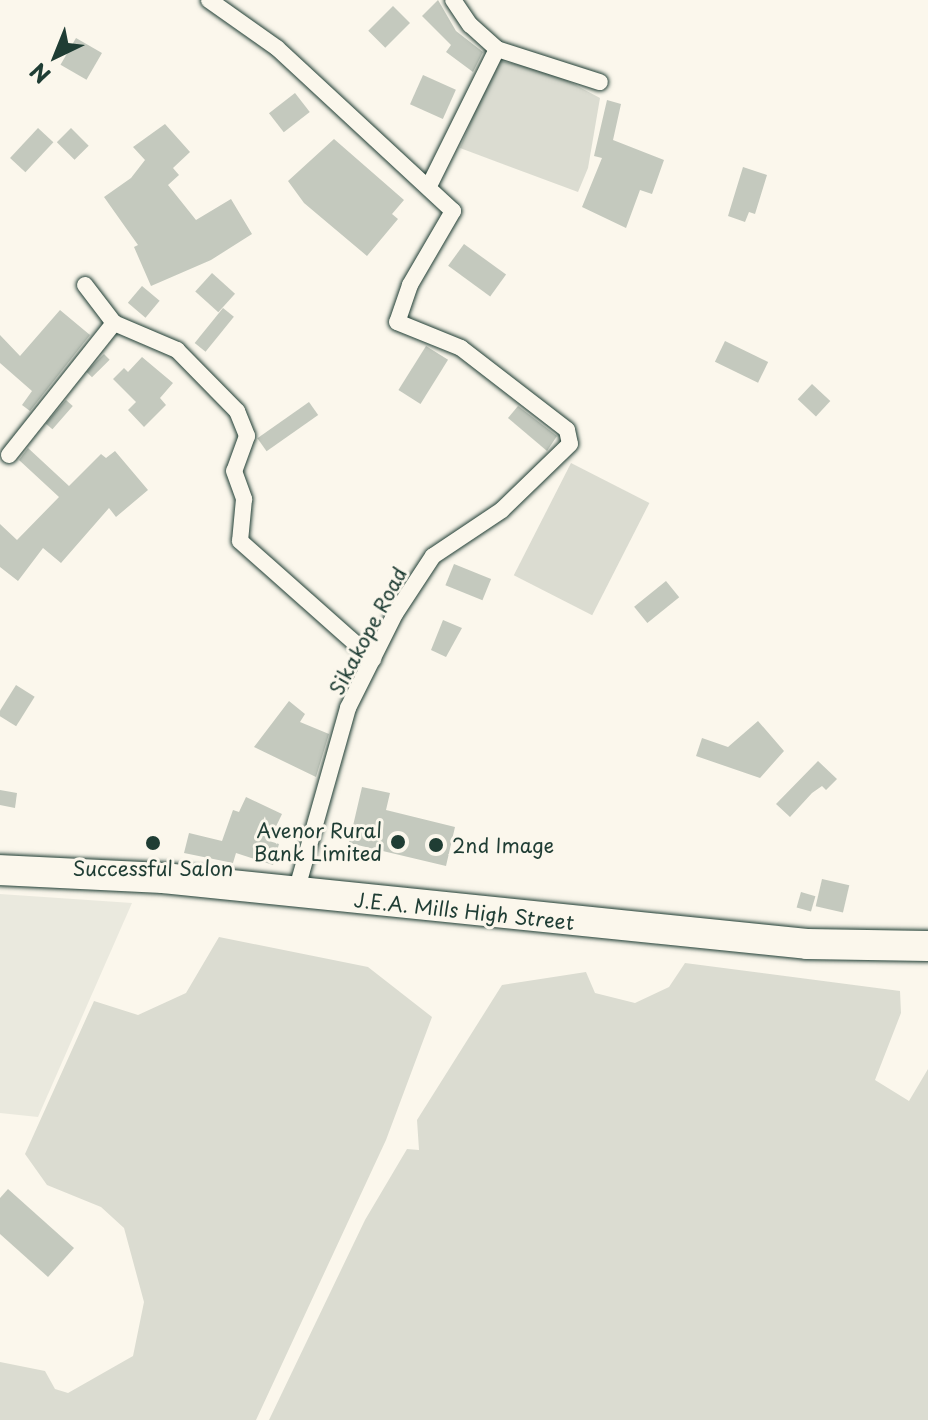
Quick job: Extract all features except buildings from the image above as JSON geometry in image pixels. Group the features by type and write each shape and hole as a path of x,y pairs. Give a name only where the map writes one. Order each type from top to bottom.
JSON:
{"highway":[{"name":"J.E.A. Mills High Street","path":"0,870 163,878 807,944 928,946"}],"street":[{"name":"Sikakope Road","path":"209,0 277,48 453,211 410,285 397,322 461,348 567,430 570,444 502,510 433,556 348,708 296,892"},
{"path":"453,0 470,25 497,49 600,82"},
{"path":"429,186 497,49"},
{"path":"85,285 114,323 177,350 237,411 247,436 234,471 244,499 240,541 373,659"},
{"path":"9,455 114,323"}],"shaded area":[{"path":"496,60 549,71 600,98 588,168 578,192 460,148"},
{"path":"571,463 649,503 592,615 514,575"},
{"path":"0,894 132,903 38,1117 0,1113"},
{"path":"219,937 368,967 432,1017 386,1140 256,1420 0,1420 0,1362 45,1371 55,1389 68,1393 133,1356 144,1302 124,1228 101,1207 47,1185 25,1154 94,1001 138,1015 186,993"},
{"path":"685,963 900,991 901,1013 875,1080 909,1101 928,1069 928,1420 269,1420 365,1220 407,1149 419,1150 417,1120 502,985 586,972 595,993 635,1003 669,987"}],"place":[{"name":"Avenor Rural Bank Limited","path":"398,842"},
{"name":"Successful Salon","path":"153,843"},
{"name":"2nd Image","path":"436,845"}]}
